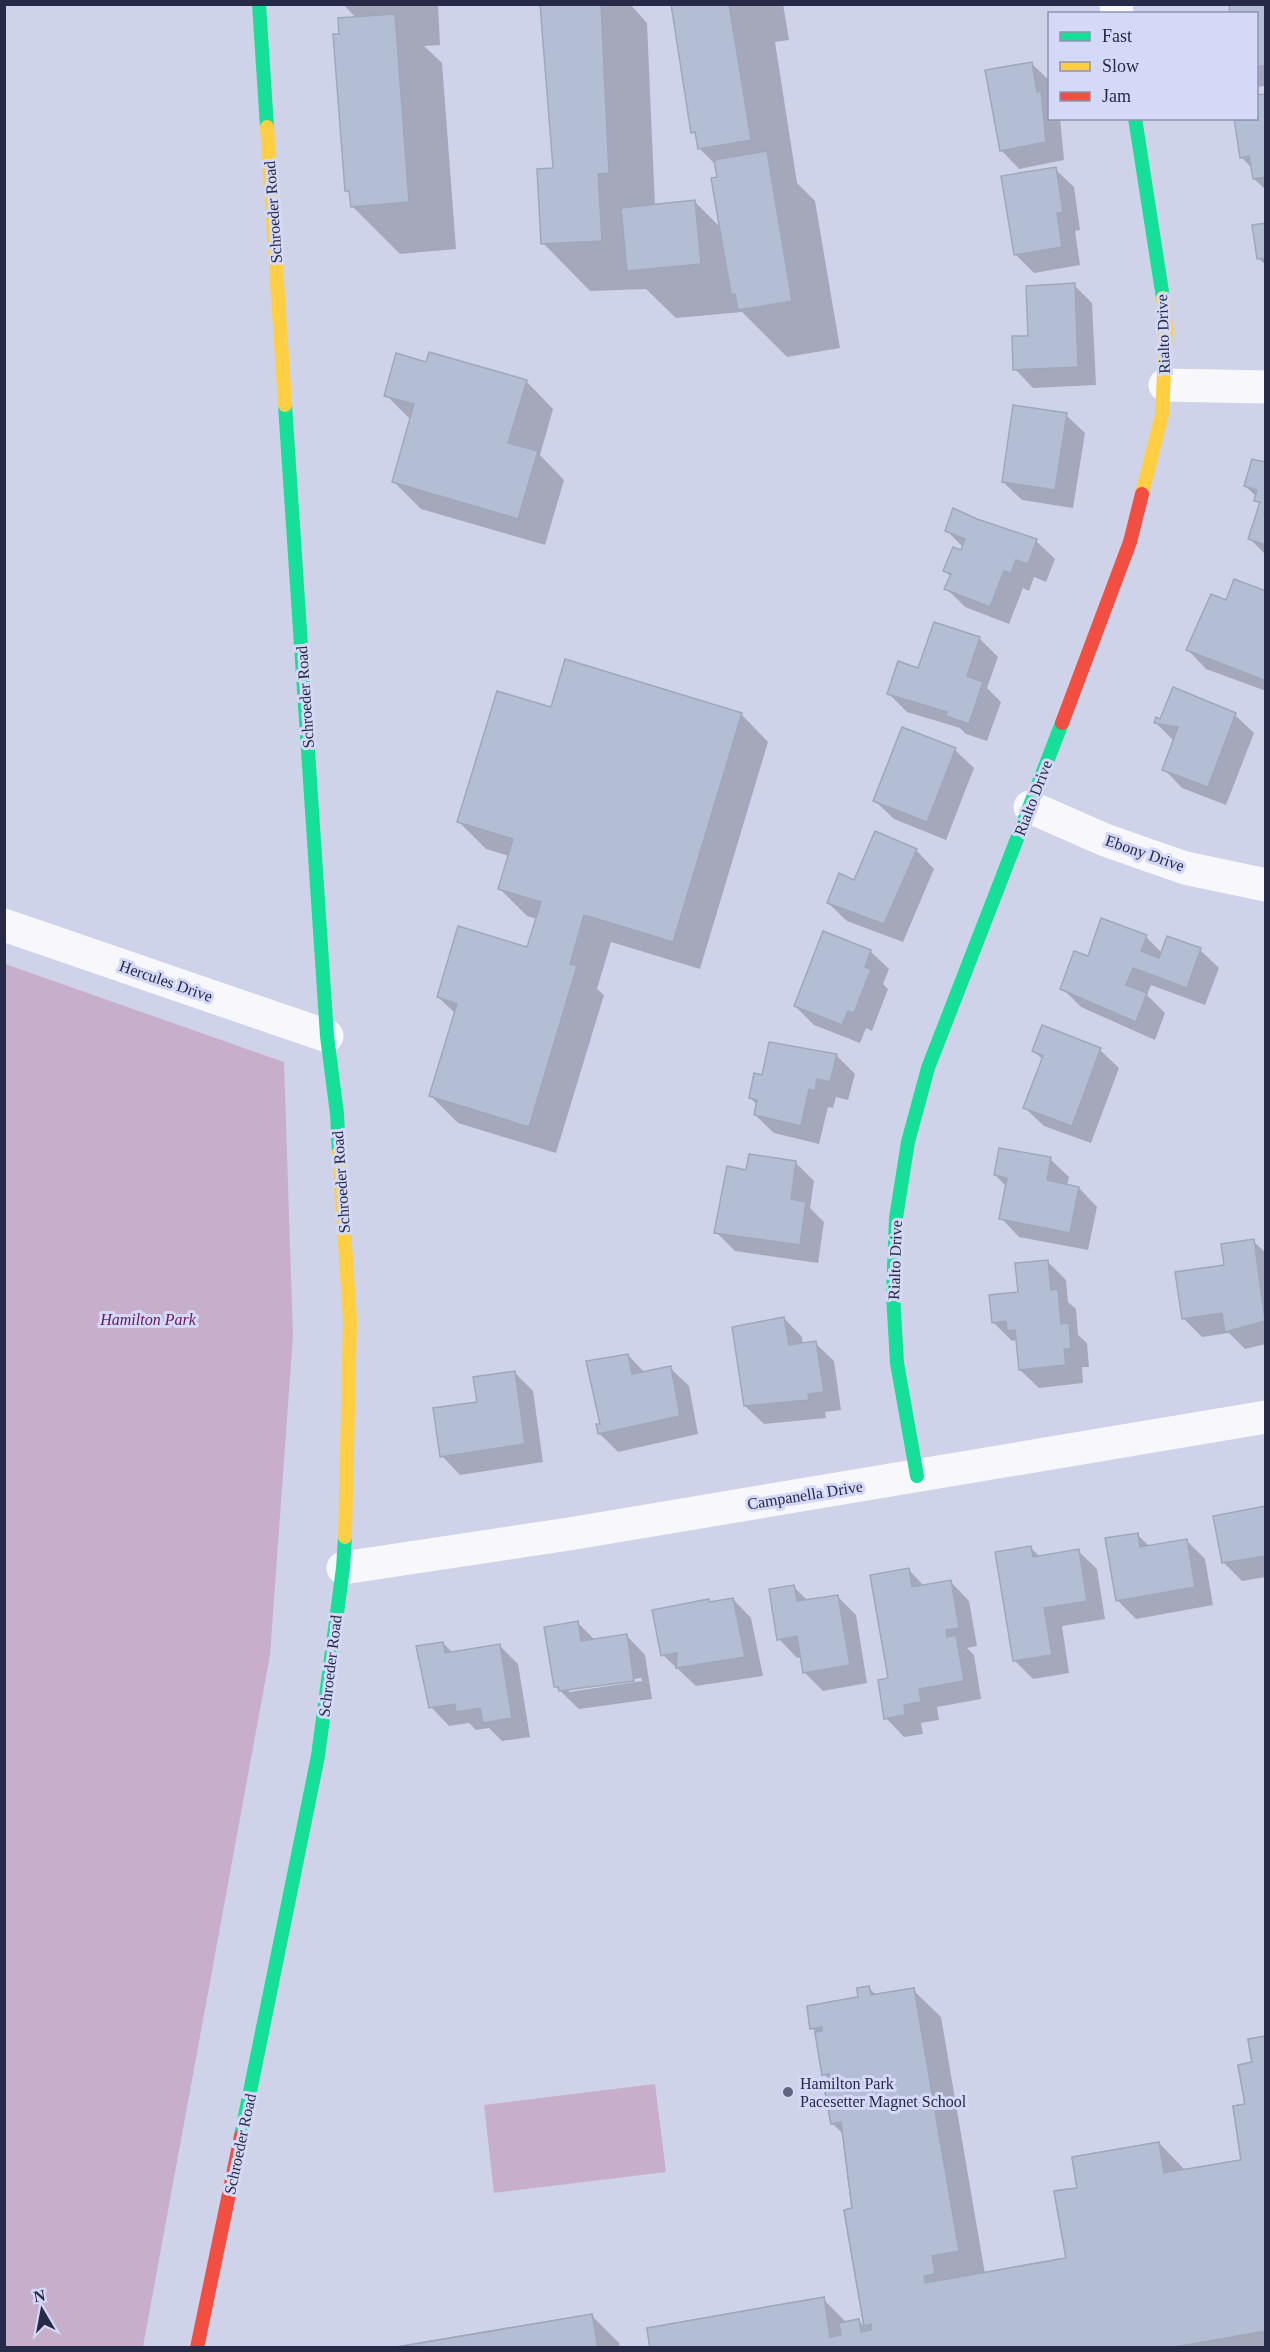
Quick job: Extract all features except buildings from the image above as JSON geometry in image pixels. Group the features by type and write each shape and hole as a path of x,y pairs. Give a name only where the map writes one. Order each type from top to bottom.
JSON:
{"street":[{"name":"Schroeder Road","path":"197,2348 298,1863 318,1756 343,1568 347,1498 350,1320 337,1114 327,1036 259,4"},
{"name":"Rialto Drive","path":"917,1476 897,1362 893,1294 896,1218 908,1142 928,1068 1130,542 1162,415 1166,328 1161,277 1135,120"},
{"path":"1165,385 1266,387"},
{"name":"Ebony Drive","path":"1030,807 1105,840 1185,868 1266,885"},
{"name":"Hercules Drive","path":"4,925 327,1036"},
{"name":"Campanella Drive","path":"343,1568 569,1534 1266,1417"}],"green space":[{"name":"Hamilton Park","path":"5,964 284,1062 293,1336 270,1655 143,2347 5,2347"},
{"path":"655,2084 666,2172 494,2193 484,2105"}],"traffic: fast":[{"path":"259,4 267,127"},
{"path":"1135,120 1163,298"},
{"path":"285,405 327,1036 337,1114 339,1152"},
{"path":"917,1476 897,1363 893,1294 896,1218 908,1142 928,1068 1062,723"},
{"path":"241,2136 318,1756 343,1568 345,1537"}],"traffic: slow":[{"path":"267,127 285,405"},
{"path":"1142,494 1162,415 1166,328 1163,298"},
{"path":"339,1152 350,1320 345,1537"}],"traffic: jam":[{"path":"1062,723 1130,542 1142,494"},
{"path":"197,2348 241,2136"}],"place":[{"name":"Hamilton Park Pacesetter Magnet School","path":"788,2092"}]}
